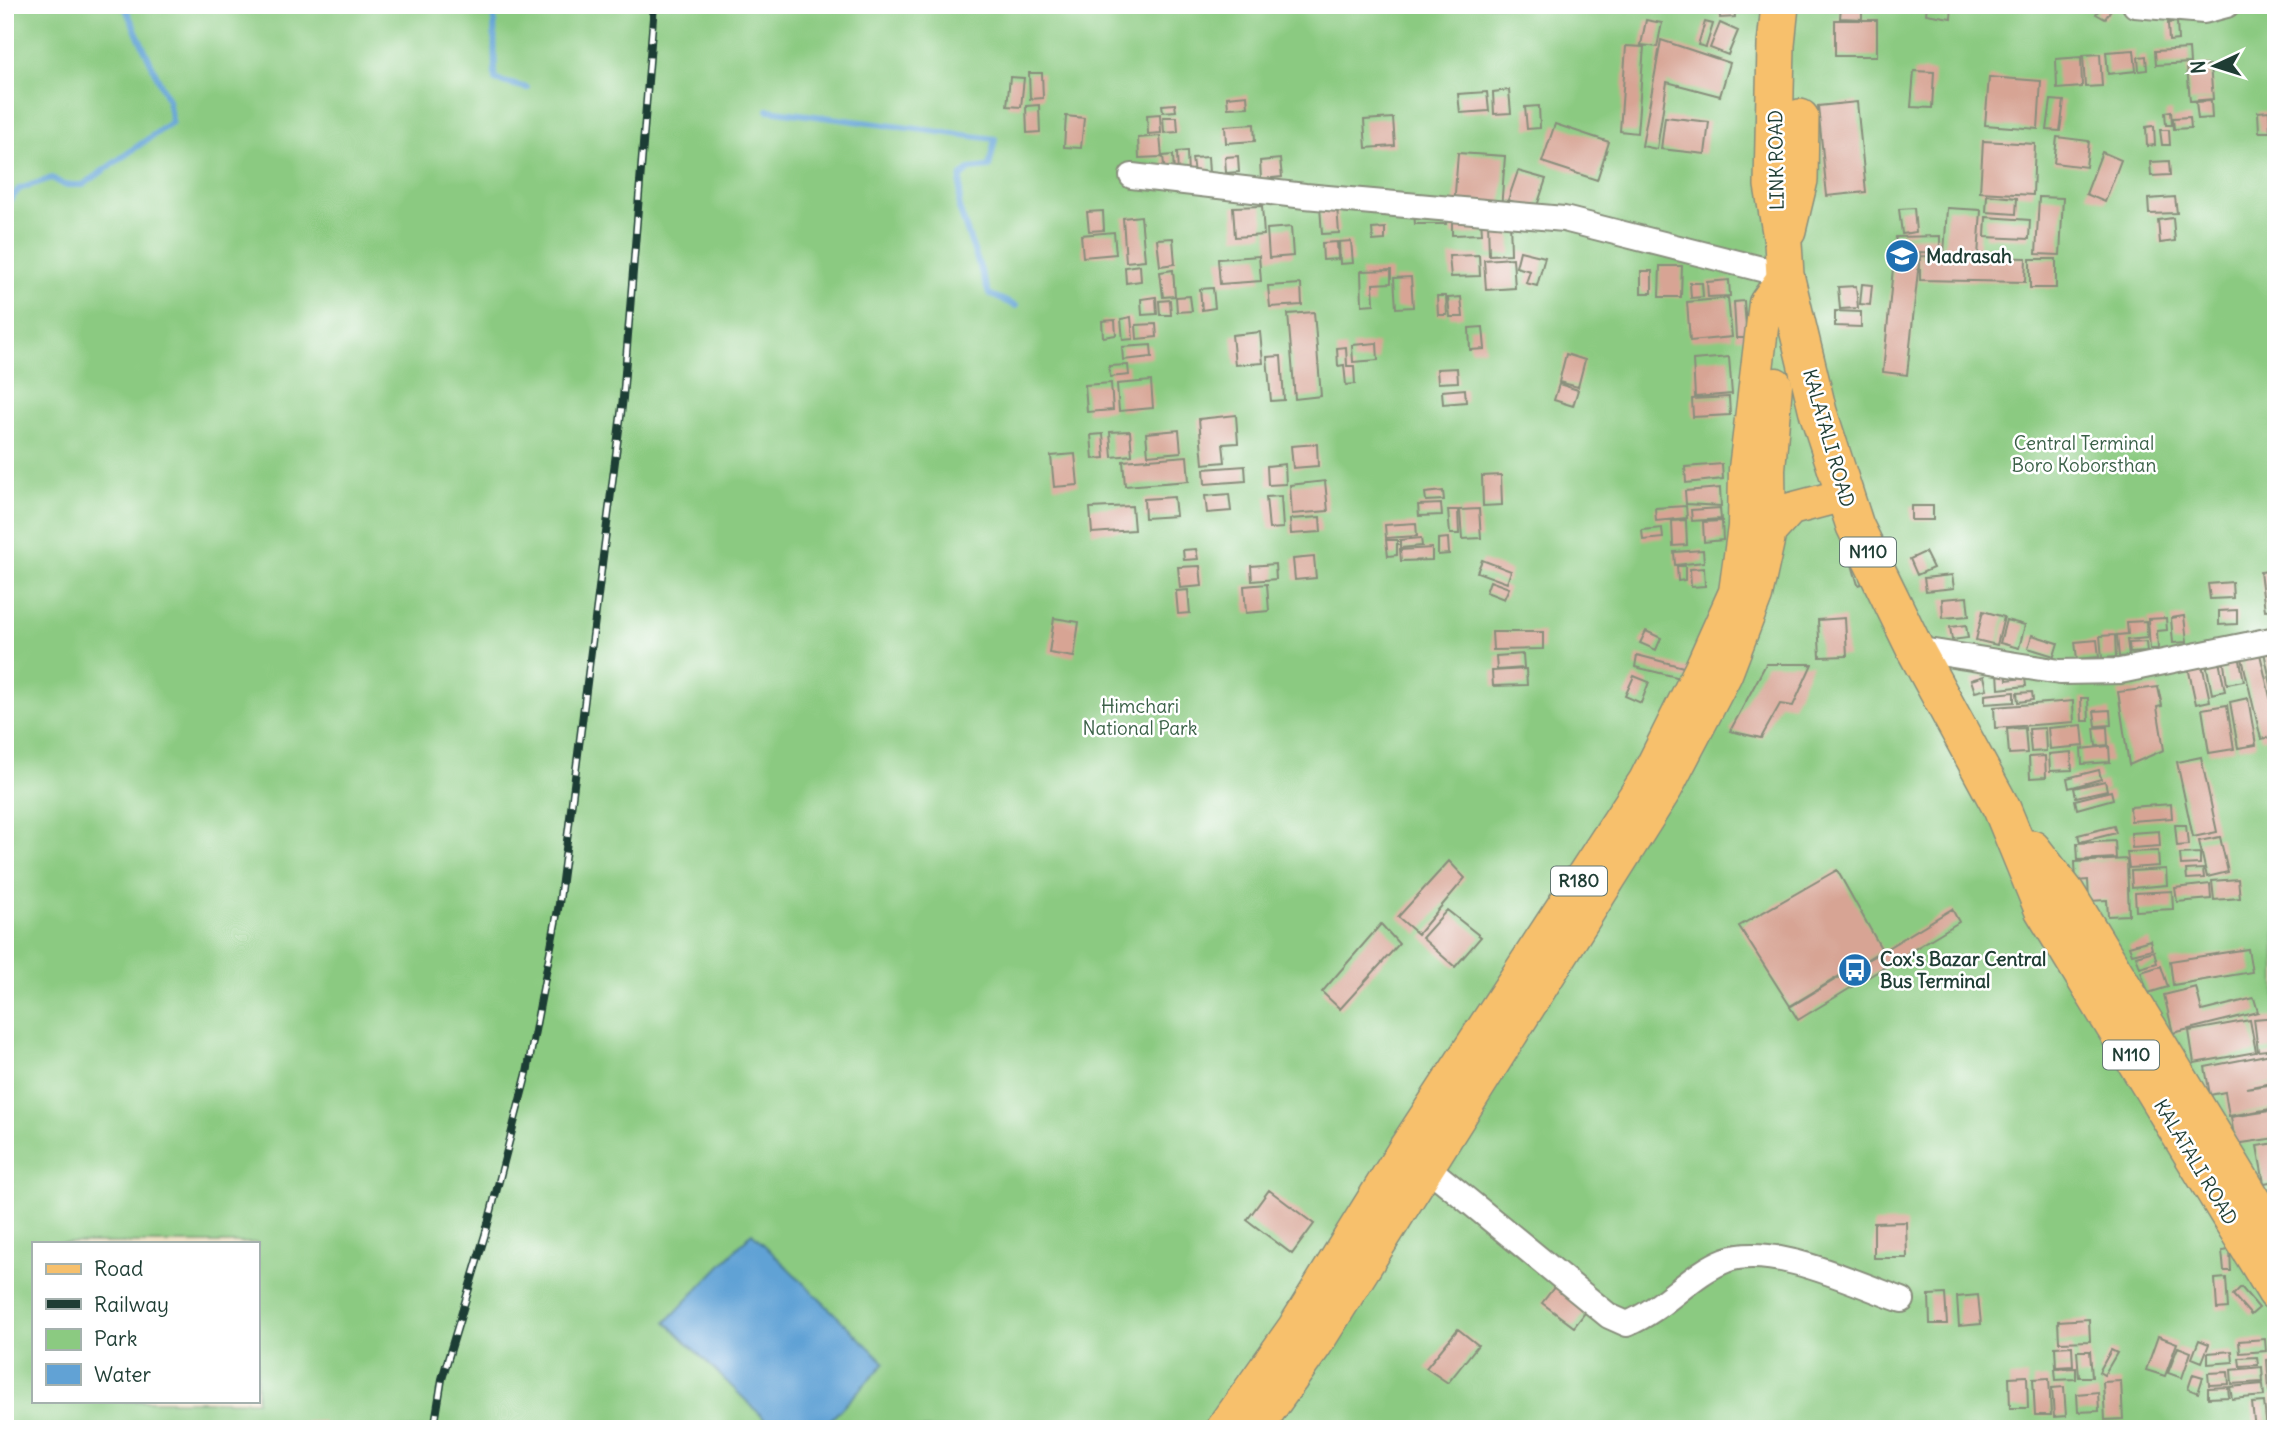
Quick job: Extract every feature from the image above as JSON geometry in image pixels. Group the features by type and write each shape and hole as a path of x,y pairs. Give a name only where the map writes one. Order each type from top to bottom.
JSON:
{"highway":[{"name":"LINK ROAD","path":"1780,5 1776,45 1773,185 1784,259"},
{"name":"LINK ROAD","path":"1784,259 1799,180 1800,48 1806,5"},
{"name":"KALATALI ROAD","path":"1784,259 1818,412 1855,526 1915,649 2002,809 2043,909 2276,1292"},
{"name":"KALATALI ROAD","path":"2002,809 2066,893 2276,1240"}],"main road":[{"name":"R180","path":"1256,1429 1316,1345 1666,789 1727,674 1756,596 1770,532 1769,468 1784,259"},
{"name":"R180","path":"1222,1429 1294,1327 1414,1135 1645,780 1700,670 1735,592 1744,527 1745,469 1765,303 1784,259"},
{"path":"1770,532 1791,509 1844,495"}],"street":[{"path":"2135,5 2204,11 2227,5"},
{"path":"1132,176 1319,197 1564,219 1784,259"},
{"path":"1915,649 2060,672 2120,671 2276,639"},
{"path":"1427,1167 1609,1316 1627,1324 1645,1317 1726,1260 1755,1254 1796,1263 1902,1300"}],"green space":[{"name":"Himchari National Park","path":"5,5 2276,5 2276,1429 5,1429"}],"water":[{"path":"752,1233 885,1363 822,1429 775,1429 666,1322"}],"building":[{"path":"1719,5 1734,5 1735,17 1720,18"},
{"path":"1841,5 1862,5 1862,19 1840,18"},
{"path":"1927,5 1952,5 1951,18 1926,14"},
{"path":"2102,5 2114,5 2105,19 2096,14"},
{"path":"1646,20 1662,23 1657,47 1641,45"},
{"path":"1835,20 1877,20 1877,56 1835,56"},
{"path":"1705,22 1713,24 1706,47 1698,45"},
{"path":"2177,22 2178,40 2169,41 2168,23"},
{"path":"1720,23 1738,31 1728,55 1710,48"},
{"path":"1661,40 1730,63 1720,96 1667,82 1657,149 1642,146"},
{"path":"1626,46 1644,47 1637,133 1620,131"},
{"path":"2189,49 2190,63 2156,65 2155,51"},
{"path":"2134,50 2136,71 2108,74 2106,52"},
{"path":"2100,54 2102,86 2085,87 2083,55"},
{"path":"2146,56 2147,70 2139,71 2138,57"},
{"path":"2081,57 2082,87 2057,89 2056,59"},
{"path":"2210,65 2213,99 2190,101 2187,67"},
{"path":"1914,71 1934,72 1932,108 1911,107"},
{"path":"1029,73 1042,73 1043,98 1030,99"},
{"path":"1010,77 1024,78 1021,107 1007,106"},
{"path":"1989,77 2041,81 2038,129 1985,125"},
{"path":"1509,90 1511,113 1494,114 1493,92"},
{"path":"1487,92 1489,111 1460,113 1458,94"},
{"path":"1247,95 1248,107 1228,108 1227,97"},
{"path":"2051,100 2064,101 2060,131 2047,130"},
{"path":"2211,101 2212,118 2198,119 2196,102"},
{"path":"1857,102 1866,192 1827,196 1818,106"},
{"path":"1175,104 1176,111 1163,112 1162,105"},
{"path":"1039,105 1040,132 1027,133 1026,106"},
{"path":"1539,106 1540,128 1527,129 1525,107"},
{"path":"2171,111 2172,125 2166,125 2165,112"},
{"path":"2269,111 2270,132 2259,132 2258,112"},
{"path":"1160,114 1161,133 1148,134 1147,115"},
{"path":"1066,116 1084,118 1081,148 1064,147"},
{"path":"1163,117 1177,117 1178,132 1164,133"},
{"path":"1665,117 1709,122 1705,154 1661,149"},
{"path":"2190,117 2191,128 2174,129 2173,118"},
{"path":"1393,118 1395,146 1366,148 1364,120"},
{"path":"1254,124 1255,141 1226,143 1225,126"},
{"path":"1555,124 1609,142 1597,180 1542,162"},
{"path":"2154,126 2155,145 2147,146 2146,127"},
{"path":"2160,130 2169,130 2170,145 2162,145"},
{"path":"1160,136 1162,157 1139,158 1138,138"},
{"path":"2057,137 2089,141 2086,167 2054,163"},
{"path":"1983,141 2035,144 2033,195 1980,192"},
{"path":"1187,151 1188,176 1178,177 1177,152"},
{"path":"2102,152 2121,160 2105,202 2086,194"},
{"path":"1458,153 1505,156 1501,210 1454,207"},
{"path":"1173,155 1174,174 1165,175 1163,156"},
{"path":"1238,156 1239,172 1226,173 1225,157"},
{"path":"1208,157 1209,173 1194,174 1192,158"},
{"path":"1280,159 1282,177 1261,179 1260,161"},
{"path":"2169,161 2170,175 2151,176 2150,162"},
{"path":"1518,171 1546,179 1536,209 1508,200"},
{"path":"1987,195 2017,198 2016,214 1986,212"},
{"path":"2039,197 2063,198 2060,255 2036,254"},
{"path":"2175,197 2177,213 2149,214 2148,199"},
{"path":"1262,206 1264,235 1235,237 1233,207"},
{"path":"1337,206 1339,233 1322,234 1320,207"},
{"path":"1914,208 1916,232 1902,234 1899,209"},
{"path":"1947,208 1981,210 1978,257 2026,258 2025,282 1920,280 1920,256 1974,257 1944,254"},
{"path":"1103,211 1104,230 1089,231 1087,212"},
{"path":"1414,213 1445,213 1446,224 1415,224"},
{"path":"1141,216 1145,260 1126,262 1123,218"},
{"path":"1481,217 1482,234 1452,235 1452,218"},
{"path":"1986,217 2030,220 2029,239 1985,237"},
{"path":"2173,218 2175,241 2160,243 2158,220"},
{"path":"1510,219 1511,254 1489,255 1488,220"},
{"path":"1291,227 1293,256 1269,258 1267,229"},
{"path":"1385,228 1385,240 1373,241 1372,229"},
{"path":"1114,232 1116,254 1083,257 1081,235"},
{"path":"1940,236 1940,253 1920,252 1907,375 1883,372 1896,237"},
{"path":"1173,238 1175,264 1160,266 1157,239"},
{"path":"1351,241 1353,263 1340,264 1339,242"},
{"path":"1337,242 1338,259 1323,260 1322,243"},
{"path":"1520,251 1545,257 1537,286 1526,283 1530,271 1516,267"},
{"path":"1479,255 1480,276 1451,277 1449,256"},
{"path":"1259,256 1261,281 1220,284 1218,259"},
{"path":"1513,258 1515,288 1486,290 1484,260"},
{"path":"2030,259 2056,259 2056,288 2030,288"},
{"path":"1140,265 1141,281 1126,283 1125,267"},
{"path":"1660,266 1682,266 1681,297 1659,297"},
{"path":"1173,270 1175,296 1163,297 1160,272"},
{"path":"1391,270 1391,283 1373,284 1374,304 1362,305 1361,271"},
{"path":"1641,271 1652,271 1652,293 1641,293"},
{"path":"1411,277 1413,307 1396,308 1394,278"},
{"path":"1729,280 1730,296 1708,297 1707,282"},
{"path":"1690,283 1702,283 1703,297 1691,298"},
{"path":"1301,284 1302,305 1270,307 1268,286"},
{"path":"1862,284 1872,285 1870,305 1860,304"},
{"path":"1856,286 1858,308 1840,309 1838,287"},
{"path":"1213,288 1215,308 1202,310 1200,289"},
{"path":"1190,296 1192,311 1177,312 1176,297"},
{"path":"1437,296 1446,296 1447,315 1438,315"},
{"path":"1156,297 1157,314 1142,315 1141,299"},
{"path":"1461,297 1463,317 1450,317 1448,298"},
{"path":"1728,298 1732,337 1690,341 1687,302"},
{"path":"1170,300 1171,315 1160,315 1159,301"},
{"path":"1744,301 1747,338 1736,338 1734,302"},
{"path":"1835,311 1861,312 1861,327 1835,326"},
{"path":"1314,312 1321,396 1295,399 1288,314"},
{"path":"1131,317 1133,339 1123,340 1121,319"},
{"path":"1115,320 1116,335 1103,337 1102,321"},
{"path":"1156,324 1157,337 1137,339 1136,325"},
{"path":"1483,327 1485,349 1470,350 1469,328"},
{"path":"1260,332 1263,363 1235,365 1232,335"},
{"path":"1377,343 1378,360 1353,362 1352,345"},
{"path":"1151,345 1152,357 1123,360 1122,347"},
{"path":"1346,347 1347,366 1354,366 1355,384 1346,385 1344,365 1338,366 1337,348"},
{"path":"1566,354 1585,360 1578,387 1559,382"},
{"path":"1281,356 1284,400 1271,401 1267,357"},
{"path":"1729,357 1732,394 1695,397 1693,360"},
{"path":"1128,365 1129,375 1110,377 1109,366"},
{"path":"1457,368 1458,382 1438,383 1437,369"},
{"path":"1151,381 1153,408 1119,411 1117,384"},
{"path":"1111,383 1113,410 1087,412 1085,385"},
{"path":"1559,384 1578,390 1573,406 1554,400"},
{"path":"1465,389 1466,402 1443,404 1442,391"},
{"path":"1729,397 1730,415 1693,417 1692,399"},
{"path":"1236,415 1238,443 1223,444 1225,462 1203,464 1199,419"},
{"path":"1179,430 1181,452 1148,455 1146,433"},
{"path":"1130,431 1132,455 1112,457 1110,432"},
{"path":"1103,434 1105,458 1093,459 1091,435"},
{"path":"1317,444 1318,466 1293,468 1291,446"},
{"path":"1075,454 1078,485 1054,487 1051,456"},
{"path":"1187,456 1189,481 1125,486 1123,461"},
{"path":"1285,464 1286,484 1268,485 1267,466"},
{"path":"1722,464 1723,479 1686,483 1685,467"},
{"path":"1245,466 1246,481 1205,484 1204,469"},
{"path":"1501,475 1502,505 1483,506 1482,476"},
{"path":"1325,481 1328,511 1292,514 1290,485"},
{"path":"1720,488 1721,506 1686,504 1685,491"},
{"path":"1443,491 1444,500 1426,501 1425,493"},
{"path":"1229,494 1231,511 1207,513 1205,496"},
{"path":"1281,496 1283,528 1269,529 1266,497"},
{"path":"1174,497 1176,516 1145,518 1144,499"},
{"path":"1441,504 1442,515 1419,516 1418,505"},
{"path":"1132,506 1134,530 1092,533 1090,508"},
{"path":"1686,506 1687,518 1656,521 1655,508"},
{"path":"1911,506 1933,506 1933,520 1911,520"},
{"path":"1720,508 1721,519 1692,521 1691,510"},
{"path":"1479,509 1481,538 1462,539 1460,510"},
{"path":"1448,510 1458,510 1459,534 1450,534"},
{"path":"1320,517 1321,532 1291,534 1290,519"},
{"path":"1686,520 1687,545 1673,546 1672,521"},
{"path":"1722,521 1723,540 1704,542 1703,522"},
{"path":"1416,523 1417,536 1386,538 1385,525"},
{"path":"1662,528 1663,538 1643,540 1642,530"},
{"path":"1421,538 1422,546 1400,548 1400,540"},
{"path":"1448,538 1449,554 1438,555 1438,539"},
{"path":"1386,540 1397,540 1397,555 1388,556"},
{"path":"1432,548 1432,560 1401,561 1400,550"},
{"path":"1196,549 1198,559 1184,560 1183,550"},
{"path":"1703,550 1704,562 1675,565 1674,552"},
{"path":"1925,552 1933,568 1917,575 1910,559"},
{"path":"1314,557 1316,578 1295,580 1293,559"},
{"path":"1862,559 1868,582 1858,585 1851,561"},
{"path":"1482,560 1511,571 1507,583 1477,572"},
{"path":"1275,564 1276,579 1252,581 1251,566"},
{"path":"1200,566 1202,586 1180,588 1178,567"},
{"path":"1677,566 1685,566 1685,580 1678,581"},
{"path":"1704,568 1705,586 1691,587 1690,569"},
{"path":"2276,570 2276,609 2265,610 2260,572"},
{"path":"1952,575 1954,588 1926,591 1924,578"},
{"path":"1490,581 1509,588 1504,599 1486,592"},
{"path":"2232,582 2233,598 2210,599 2208,584"},
{"path":"1267,584 1269,611 1246,613 1244,586"},
{"path":"1188,590 1190,613 1178,614 1176,591"},
{"path":"1967,597 1969,616 1943,618 1942,599"},
{"path":"2237,610 2237,624 2219,625 2219,611"},
{"path":"1983,611 2004,617 1997,645 1976,640"},
{"path":"2184,616 2187,642 2173,643 2171,618"},
{"path":"1054,618 1079,622 1074,657 1049,653"},
{"path":"1845,618 1847,656 1820,657 1818,620"},
{"path":"2166,618 2167,630 2157,631 2158,649 2150,649 2148,619"},
{"path":"2006,620 2025,625 2019,648 2000,643"},
{"path":"2146,621 2147,638 2127,640 2129,656 2119,657 2117,635 2128,634 2127,622"},
{"path":"1966,625 1968,638 1952,640 1950,627"},
{"path":"1646,631 1661,638 1656,650 1640,643"},
{"path":"1492,632 1543,632 1543,649 1493,650"},
{"path":"2032,635 2058,643 2054,656 2028,648"},
{"path":"2115,635 2116,657 2102,658 2100,636"},
{"path":"2097,640 2099,657 2077,659 2075,642"},
{"path":"2146,642 2147,652 2130,653 2129,643"},
{"path":"2276,650 2276,703 2275,703 2264,652"},
{"path":"1523,654 1524,668 1497,670 1496,656"},
{"path":"2260,654 2276,723 2276,736 2261,739 2242,658"},
{"path":"1637,655 1691,669 1689,680 1635,667"},
{"path":"2239,655 2244,681 2227,684 2223,658"},
{"path":"2219,661 2225,691 2212,694 2206,663"},
{"path":"1766,664 1812,664 1793,706 1780,704 1761,738 1730,731"},
{"path":"2202,664 2210,701 2196,704 2188,667"},
{"path":"1526,669 1527,685 1493,686 1492,671"},
{"path":"2006,671 2007,680 2025,678 2026,686 1999,689 1998,672"},
{"path":"1634,676 1649,682 1641,703 1625,696"},
{"path":"1984,676 1987,689 1975,692 1971,680"},
{"path":"2158,687 2162,706 2157,707 2164,750 2129,765 2118,692"},
{"path":"2014,692 2014,702 1985,704 1985,695"},
{"path":"2032,692 2033,700 2018,702 2017,693"},
{"path":"2081,698 2088,698 2089,721 2082,721"},
{"path":"2248,698 2256,745 2238,748 2230,702"},
{"path":"2073,701 2074,722 1995,728 1994,707"},
{"path":"2227,705 2234,749 2209,753 2202,709"},
{"path":"2110,710 2111,725 2096,726 2094,711"},
{"path":"2082,725 2084,746 2050,749 2048,728"},
{"path":"2107,727 2108,745 2096,746 2094,728"},
{"path":"2025,728 2027,753 2009,754 2007,729"},
{"path":"2045,728 2046,751 2031,752 2029,729"},
{"path":"2109,746 2110,762 2082,764 2081,749"},
{"path":"2071,752 2072,770 2050,771 2049,754"},
{"path":"2045,756 2046,777 2030,778 2029,757"},
{"path":"2201,757 2217,832 2193,837 2177,762"},
{"path":"2099,770 2101,779 2069,788 2067,778"},
{"path":"2105,781 2107,790 2076,797 2074,788"},
{"path":"2111,791 2113,799 2077,809 2075,800"},
{"path":"2171,804 2172,818 2131,821 2130,807"},
{"path":"2175,825 2186,825 2188,845 2177,846"},
{"path":"2114,826 2116,833 2080,842 2078,835"},
{"path":"2159,831 2160,846 2132,848 2131,833"},
{"path":"2220,837 2228,872 2207,877 2199,841"},
{"path":"2115,841 2116,858 2078,860 2077,843"},
{"path":"2158,851 2159,866 2129,868 2127,852"},
{"path":"2200,853 2200,864 2181,865 2180,854"},
{"path":"2127,859 2129,915 2108,916 2107,900 2089,901 2088,880 2076,881 2075,862"},
{"path":"1449,861 1465,878 1418,934 1398,917"},
{"path":"2166,869 2167,885 2132,888 2131,871"},
{"path":"2203,869 2204,878 2187,879 2186,870"},
{"path":"1837,870 1882,950 1790,1006 1739,926"},
{"path":"2238,879 2240,898 2214,900 2212,881"},
{"path":"2210,884 2211,899 2177,902 2175,888"},
{"path":"2172,891 2173,909 2136,911 2135,893"},
{"path":"1952,909 1959,922 1798,1020 1790,1007"},
{"path":"1447,910 1481,937 1455,967 1422,938"},
{"path":"1381,924 1399,944 1340,1009 1322,992"},
{"path":"2150,940 2152,949 2132,954 2129,946"},
{"path":"2248,949 2252,972 2173,985 2170,961"},
{"path":"2154,951 2157,963 2140,968 2136,956"},
{"path":"2161,966 2168,987 2148,993 2141,972"},
{"path":"2196,987 2202,1011 2254,998 2258,1012 2173,1033 2164,995"},
{"path":"2276,1017 2276,1049 2258,1051 2254,1019"},
{"path":"2250,1020 2256,1052 2194,1063 2189,1031"},
{"path":"2276,1053 2276,1082 2246,1088 2276,1084 2276,1108 2229,1116 2225,1092 2210,1095 2205,1067"},
{"path":"2276,1110 2276,1138 2235,1144 2231,1117"},
{"path":"2276,1143 2276,1181 2264,1183 2257,1146"},
{"path":"1269,1190 1314,1224 1292,1254 1247,1220"},
{"path":"1906,1222 1907,1258 1874,1258 1874,1223"},
{"path":"2230,1250 2231,1271 2224,1271 2222,1251"},
{"path":"2226,1278 2228,1308 2217,1309 2215,1279"},
{"path":"1559,1281 1591,1305 1574,1327 1542,1303"},
{"path":"2241,1287 2259,1308 2251,1315 2233,1295"},
{"path":"1945,1294 1947,1324 1930,1324 1929,1295"},
{"path":"1978,1295 1981,1324 1959,1326 1957,1297"},
{"path":"2089,1319 2090,1341 2059,1342 2058,1321"},
{"path":"1458,1329 1478,1345 1448,1383 1426,1368"},
{"path":"2158,1336 2177,1343 2165,1376 2146,1370"},
{"path":"2265,1339 2266,1351 2240,1353 2239,1341"},
{"path":"2199,1340 2209,1344 2202,1362 2192,1358"},
{"path":"2072,1346 2073,1366 2056,1367 2055,1347"},
{"path":"2178,1347 2191,1352 2182,1378 2168,1373"},
{"path":"2111,1350 2117,1353 2104,1375 2099,1372"},
{"path":"2077,1351 2090,1351 2092,1377 2079,1377"},
{"path":"2232,1351 2233,1362 2208,1364 2208,1353"},
{"path":"2257,1357 2258,1365 2240,1366 2239,1358"},
{"path":"2275,1359 2276,1390 2269,1391 2267,1360"},
{"path":"2262,1367 2263,1382 2232,1384 2231,1370"},
{"path":"2076,1368 2076,1379 2056,1380 2055,1369"},
{"path":"2228,1372 2229,1384 2209,1385 2208,1373"},
{"path":"2193,1374 2203,1377 2198,1393 2188,1389"},
{"path":"2027,1376 2028,1408 2010,1408 2009,1377"},
{"path":"2049,1378 2051,1415 2035,1415 2033,1379"},
{"path":"2121,1381 2123,1419 2105,1420 2103,1382"},
{"path":"2263,1384 2264,1396 2232,1399 2230,1387"},
{"path":"2064,1387 2066,1416 2054,1417 2052,1388"},
{"path":"2228,1387 2229,1397 2208,1398 2208,1388"},
{"path":"2098,1392 2099,1411 2078,1412 2077,1394"},
{"path":"2270,1395 2276,1395 2276,1418 2271,1418"},
{"path":"2264,1402 2267,1429 2255,1429 2252,1403"},
{"path":"324,1421 324,1429 305,1429 305,1422"},
{"path":"2076,1424 2077,1429 2057,1429 2057,1425"}],"waterway":[{"path":"5,206 19,189 52,178 64,185 83,185 172,122 168,100 124,5"},
{"path":"494,5 495,80 527,88"},
{"path":"768,110 995,139 989,167 970,169 961,177 959,208 989,294 1016,306"}],"railway":[{"path":"434,1429 442,1379 485,1235 527,1073 559,904 623,398 654,5"}],"place":[{"name":"Madrasah","path":"1902,256"},
{"name":"Cox's Bazar Central Bus Terminal","path":"1855,970"}],"park label":[{"name":"Central Terminal Boro Koborsthan","path":"2084,454"}]}
